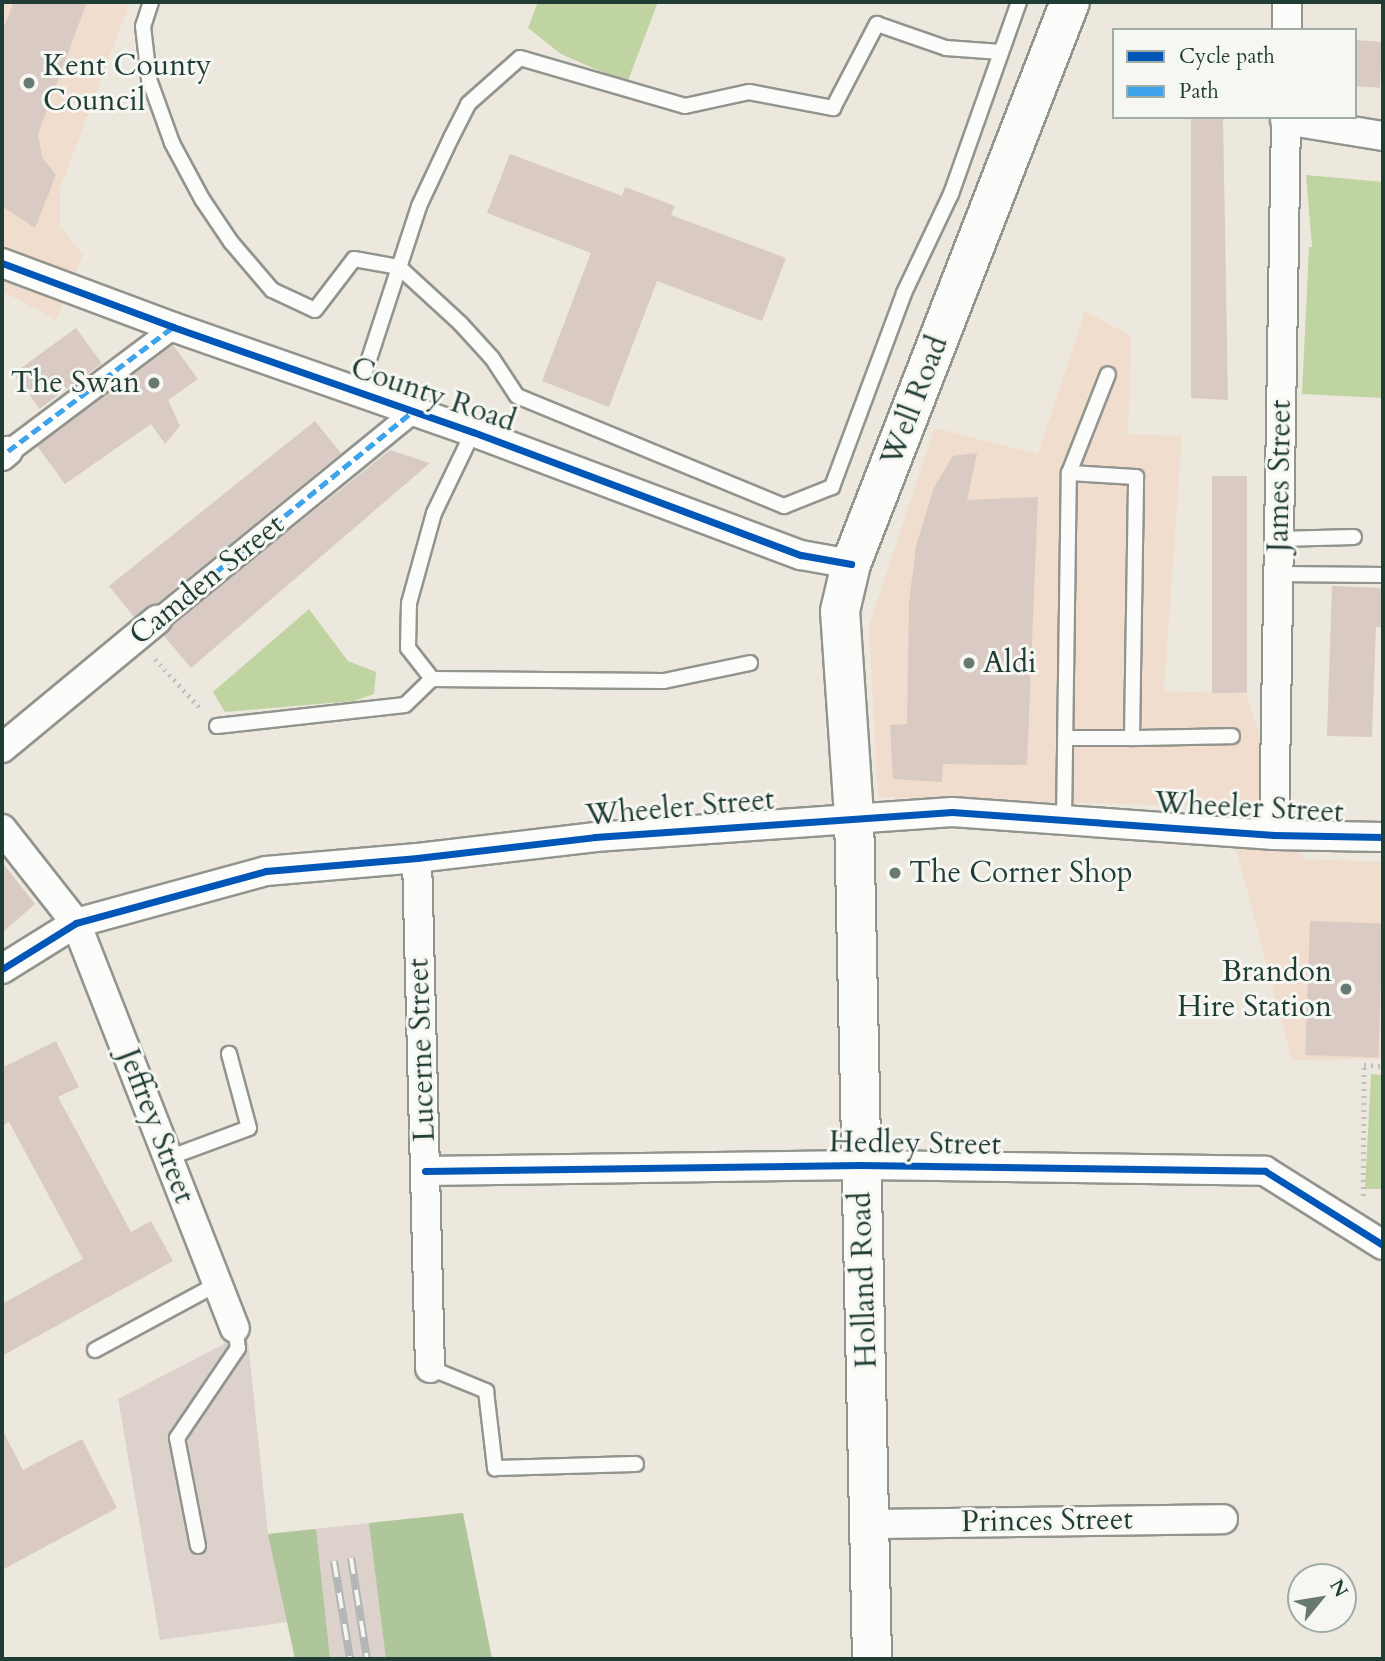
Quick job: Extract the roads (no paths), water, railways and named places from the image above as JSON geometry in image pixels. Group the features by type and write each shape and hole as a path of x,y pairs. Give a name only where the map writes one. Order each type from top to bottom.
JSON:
{"main road":[{"name":"Well Road","path":"854,816 840,611 851,564 1070,2"},
{"name":"Holland Road","path":"854,816 872,1659"}],"street":[{"path":"1287,2 1287,28"},
{"name":"James Street","path":"1275,835 1286,119"},
{"path":"1292,119 1383,135"},
{"name":"County Road","path":"2,263 173,327 473,432 801,555 851,564"},
{"path":"4,449 173,327"},
{"name":"Camden Street","path":"2,748 412,412"},
{"name":"Wheeler Street","path":"2,969 76,923 266,871 417,858 596,837 854,816 952,812 1275,835 1383,837"},
{"name":"Jeffrey Street","path":"2,829 76,923 235,1328"},
{"name":"Lucerne Street","path":"417,858 430,1368"},
{"name":"Hedley Street","path":"425,1171 860,1165 1265,1171 1373,1238"},
{"name":"Princes Street","path":"871,1524 1223,1519"}],"lane":[{"path":"151,2 143,26 149,79 172,142 202,199 231,242 272,290 315,310 354,259 399,267 460,323 492,358 517,396 784,506 832,487 904,293 951,194 1019,2"},
{"path":"358,393 419,206 468,104 520,58 685,106 749,92 833,108 877,24 946,48 1001,52"},
{"path":"1064,820 1069,473 1108,374"},
{"path":"432,679 408,648 409,603 434,513 473,432"},
{"path":"1069,473 1136,477 1132,738"},
{"path":"1279,539 1354,537"},
{"path":"1279,575 1383,575"},
{"path":"217,726 405,705 432,679 664,681 750,663"},
{"path":"1065,738 1232,736"},
{"path":"169,1158 249,1128 229,1055"},
{"path":"95,1350 217,1284"},
{"path":"198,1546 177,1438 238,1348 235,1328"},
{"path":"430,1368 486,1391 495,1468 636,1464"}],"railway":[{"path":"351,1558 367,1659"},
{"path":"334,1561 350,1659"}],"place":[{"name":"Kent County Council","path":"29,83"},
{"name":"The Swan","path":"154,383"},
{"name":"Aldi","path":"969,663"},
{"name":"The Corner Shop","path":"895,873"},
{"name":"Brandon Hire Station","path":"1346,989"}]}
